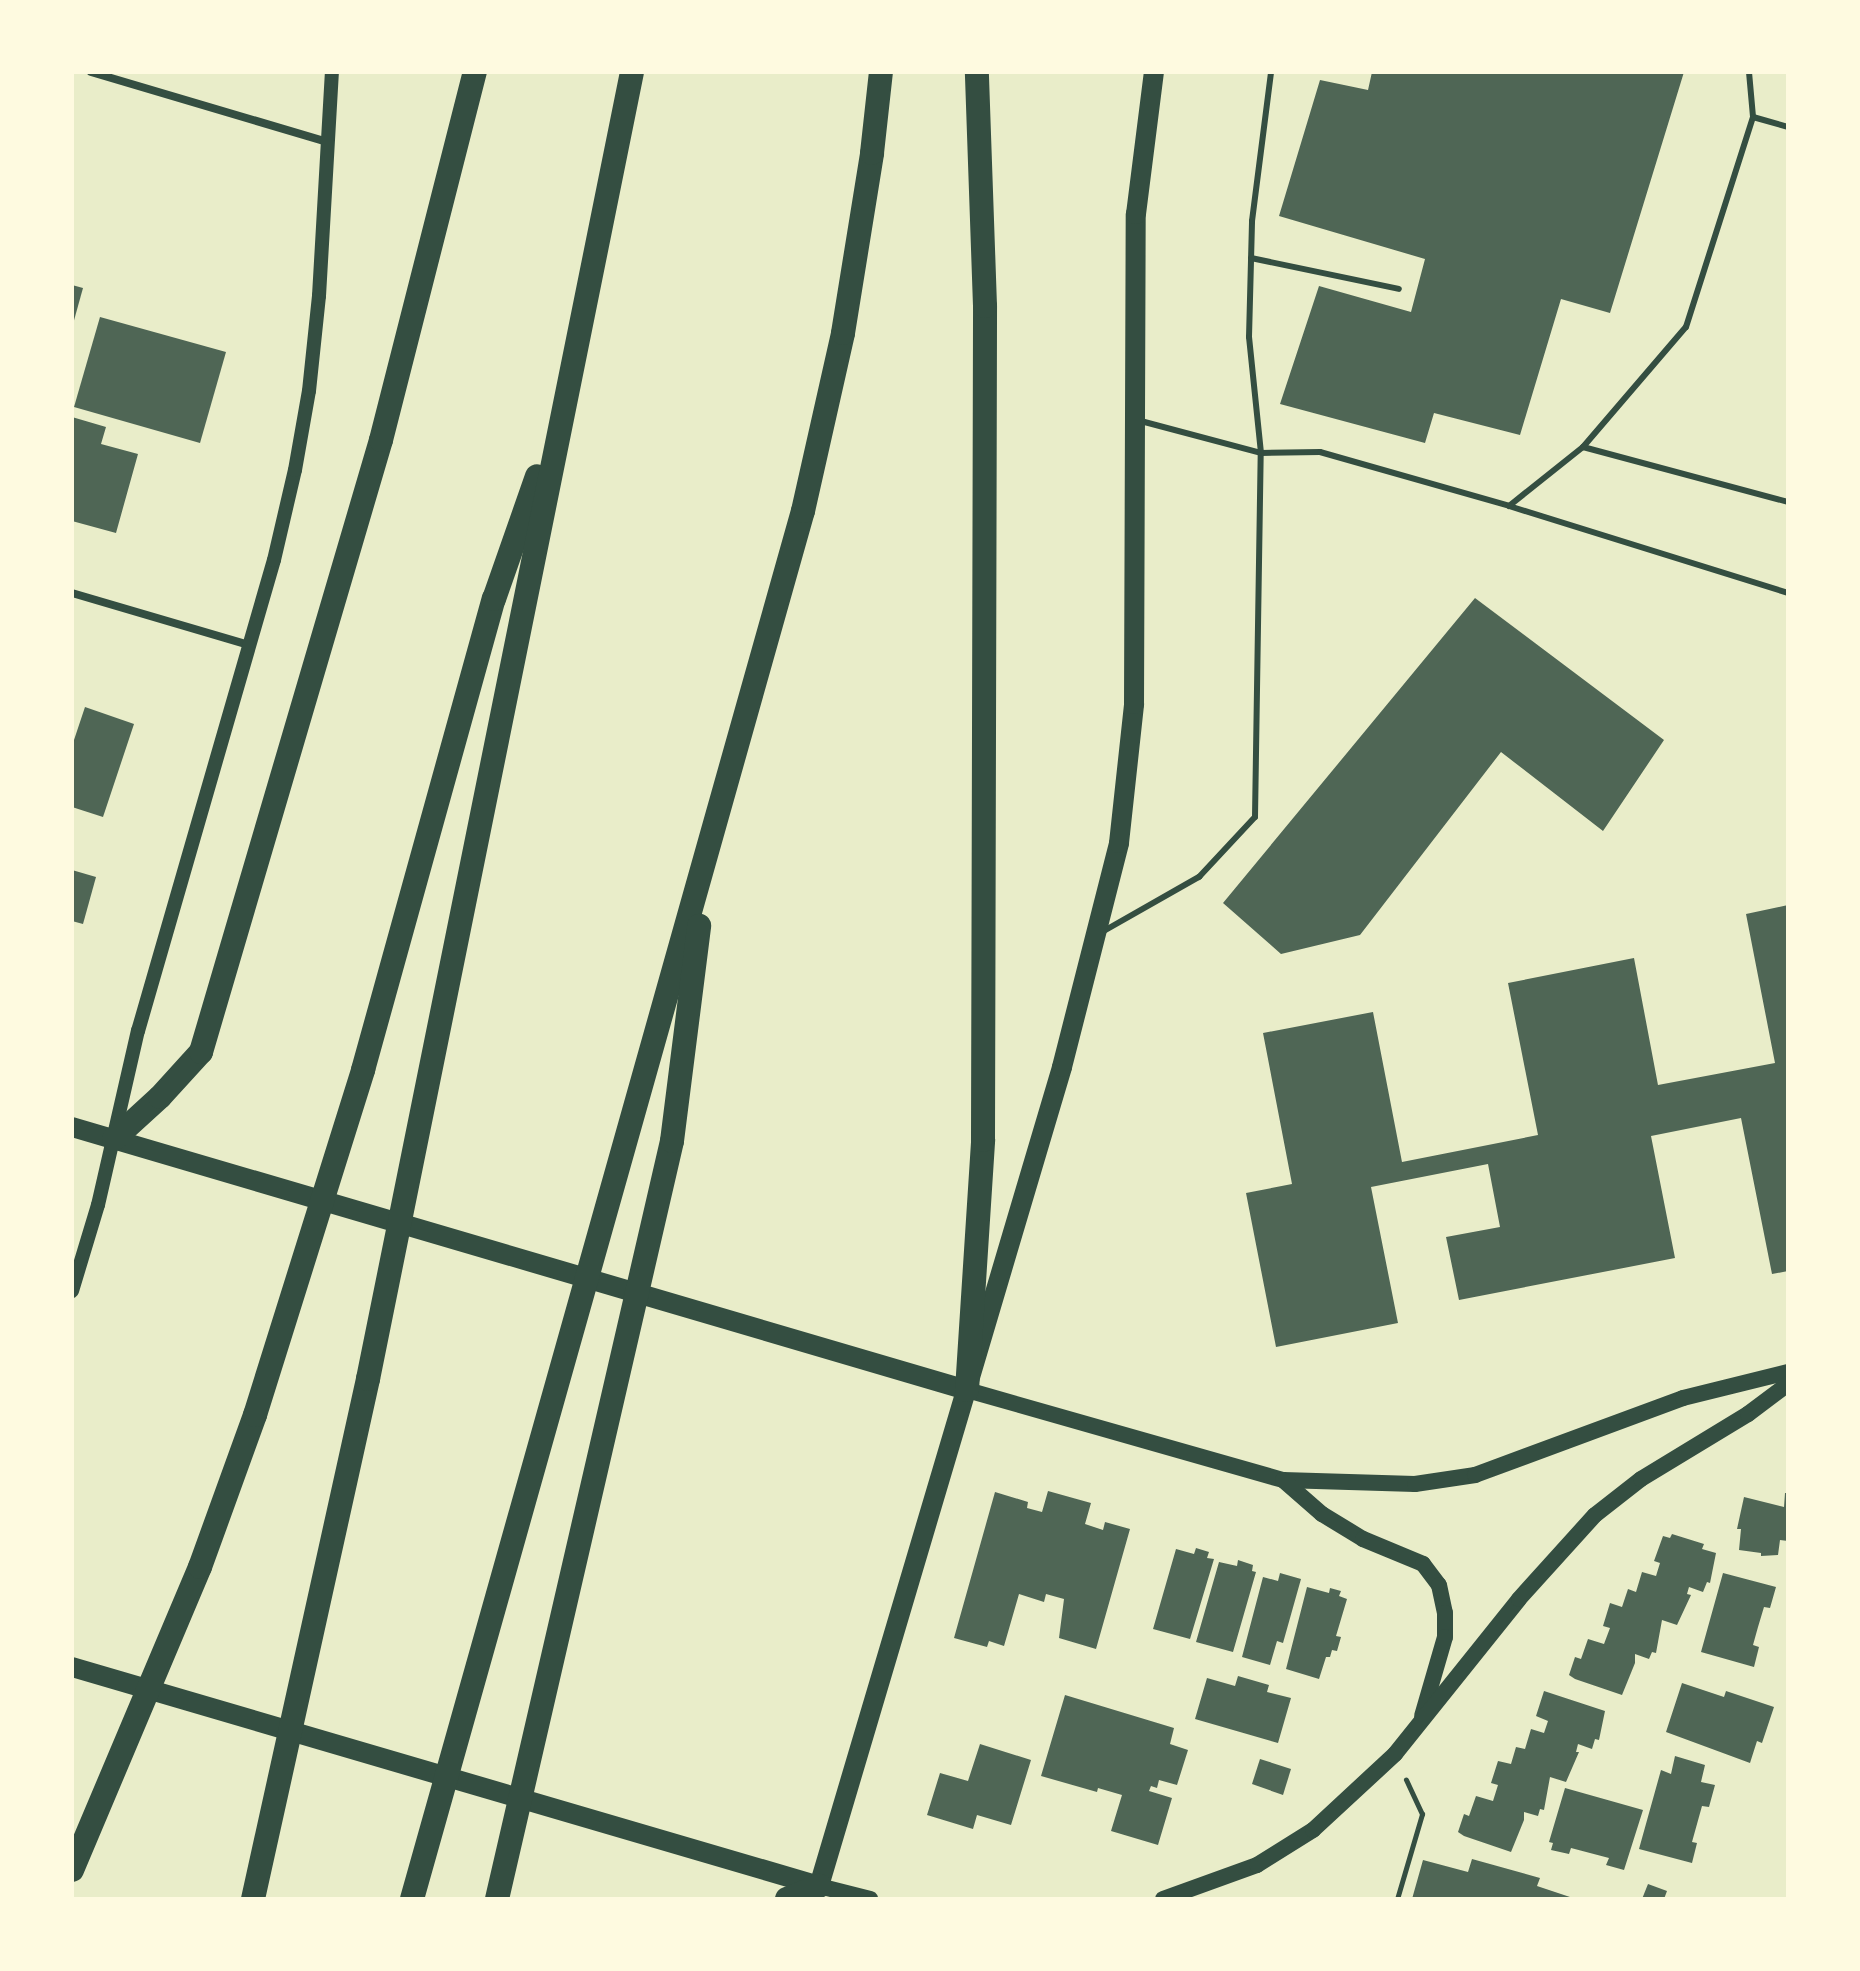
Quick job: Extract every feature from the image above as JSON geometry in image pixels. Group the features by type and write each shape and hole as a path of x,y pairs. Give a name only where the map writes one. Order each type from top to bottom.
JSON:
{"highway":[{"path":"114,1139 160,1097 201,1052 385,426 475,72"},
{"path":"253,1899 362,1409 632,72"},
{"path":"412,1899 780,598 825,420 858,243 881,72"},
{"path":"967,1390 983,1140 985,306 977,72"},
{"path":"72,1870 200,1567 255,1415 363,1070 494,599 567,391"},
{"path":"497,1899 672,1141 686,1049 705,860"},
{"path":"787,1899 817,1892"}],"main road":[{"path":"817,1892 1099,934 1124,814 1134,704 1136,214 1154,72"},
{"path":"72,1127 881,1366 1283,1480 1415,1484 1475,1475 1683,1398 1788,1372"},
{"path":"1163,1899 1257,1865 1313,1830 1395,1754 1519,1599 1595,1515 1641,1479 1748,1414 1788,1384"},
{"path":"1283,1480 1322,1514 1363,1539 1423,1564 1439,1585 1445,1613 1445,1637 1421,1721"},
{"path":"72,1667 608,1825 817,1892 870,1899"}],"street":[{"path":"91,72 328,142"},
{"path":"72,1291 114,1139 138,1031 277,545 302,433 319,296 332,72"},
{"path":"72,593 249,645"}],"lane":[{"path":"1099,934 1199,877 1255,817 1261,453 1249,337 1252,221 1271,72"},
{"path":"1509,506 1583,447 1686,327 1753,117 1749,72"},
{"path":"1753,117 1788,127"},
{"path":"1251,258 1399,289"},
{"path":"1134,419 1261,453 1320,452 1509,506 1788,593"},
{"path":"1583,447 1788,502"}],"path":[{"path":"1395,1754 1422,1814 1397,1899"}],"building":[{"path":"1372,72 1684,72 1610,313 1561,299 1520,435 1434,413 1425,443 1280,404 1319,286 1411,312 1425,259 1279,216 1320,80 1368,90"},
{"path":"72,285 83,288 73,324 72,324"},
{"path":"100,317 226,352 200,443 74,407"},
{"path":"72,417 106,427 101,444 138,454 116,533 72,521"},
{"path":"1475,598 1664,740 1603,831 1501,752 1360,935 1281,954 1223,903"},
{"path":"85,707 134,724 103,817 72,807 72,746"},
{"path":"72,870 96,877 83,924 72,921"},
{"path":"1788,905 1788,1271 1772,1274 1741,1118 1651,1136 1675,1258 1459,1300 1446,1237 1500,1227 1488,1164 1371,1187 1398,1323 1276,1347 1246,1193 1292,1184 1263,1033 1373,1012 1402,1162 1538,1135 1508,983 1634,958 1658,1085 1775,1063 1746,914"},
{"path":"1048,1491 1091,1503 1085,1524 1103,1530 1105,1522 1130,1529 1096,1649 1059,1638 1064,1599 1046,1594 1044,1602 1019,1594 1004,1646 989,1641 987,1647 954,1638 995,1492 1028,1502 1027,1508 1042,1512"},
{"path":"1785,1493 1788,1493 1788,1541 1780,1540 1778,1555 1761,1556 1761,1553 1739,1550 1741,1529 1737,1529 1744,1497 1784,1507"},
{"path":"1672,1534 1704,1544 1702,1549 1716,1553 1710,1583 1707,1582 1703,1592 1689,1587 1687,1594 1691,1595 1677,1625 1662,1620 1656,1653 1652,1652 1649,1659 1635,1654 1635,1663 1622,1695 1569,1675 1575,1657 1581,1659 1588,1639 1604,1644 1610,1628 1603,1626 1610,1603 1622,1607 1628,1589 1636,1592 1642,1572 1656,1576 1660,1563 1654,1561 1663,1536 1670,1538"},
{"path":"1196,1548 1209,1552 1207,1558 1214,1559 1190,1639 1153,1629 1176,1549 1194,1554"},
{"path":"1238,1560 1253,1565 1252,1571 1256,1572 1233,1652 1196,1642 1219,1562 1237,1566"},
{"path":"1280,1573 1301,1579 1283,1643 1277,1641 1270,1665 1242,1657 1263,1577 1278,1581"},
{"path":"1723,1573 1776,1587 1770,1608 1764,1607 1753,1645 1759,1647 1754,1667 1701,1652"},
{"path":"1307,1587 1329,1593 1330,1588 1341,1591 1339,1596 1347,1599 1336,1636 1341,1637 1337,1651 1332,1650 1330,1657 1326,1657 1319,1679 1286,1669"},
{"path":"1238,1676 1269,1685 1267,1692 1291,1698 1278,1743 1195,1719 1207,1678 1235,1686"},
{"path":"1682,1683 1724,1697 1726,1691 1774,1707 1762,1743 1757,1741 1750,1763 1666,1732"},
{"path":"1544,1691 1605,1711 1599,1740 1595,1739 1592,1749 1578,1744 1576,1752 1579,1752 1566,1782 1550,1777 1544,1810 1540,1809 1538,1816 1524,1812 1524,1820 1511,1852 1464,1836 1458,1832 1464,1814 1469,1816 1476,1796 1493,1801 1498,1785 1491,1783 1498,1761 1511,1764 1516,1747 1525,1749 1531,1729 1544,1733 1548,1721 1536,1716"},
{"path":"1065,1695 1174,1728 1170,1744 1188,1750 1177,1785 1159,1780 1157,1788 1151,1786 1149,1791 1172,1798 1158,1845 1111,1831 1122,1795 1098,1788 1097,1792 1041,1776"},
{"path":"980,1744 1031,1760 1011,1825 977,1815 973,1829 927,1815 940,1773 968,1781"},
{"path":"1675,1756 1705,1765 1701,1782 1715,1785 1709,1807 1702,1806 1692,1842 1697,1843 1692,1863 1639,1849 1661,1770 1671,1774"},
{"path":"1260,1759 1291,1769 1283,1795 1252,1784"},
{"path":"1565,1788 1643,1810 1624,1870 1606,1865 1609,1858 1571,1848 1569,1854 1551,1850 1553,1843 1549,1842"},
{"path":"1472,1859 1540,1878 1537,1886 1576,1899 1412,1899 1423,1860 1468,1872"},
{"path":"1648,1884 1667,1891 1664,1899 1642,1899"}]}
